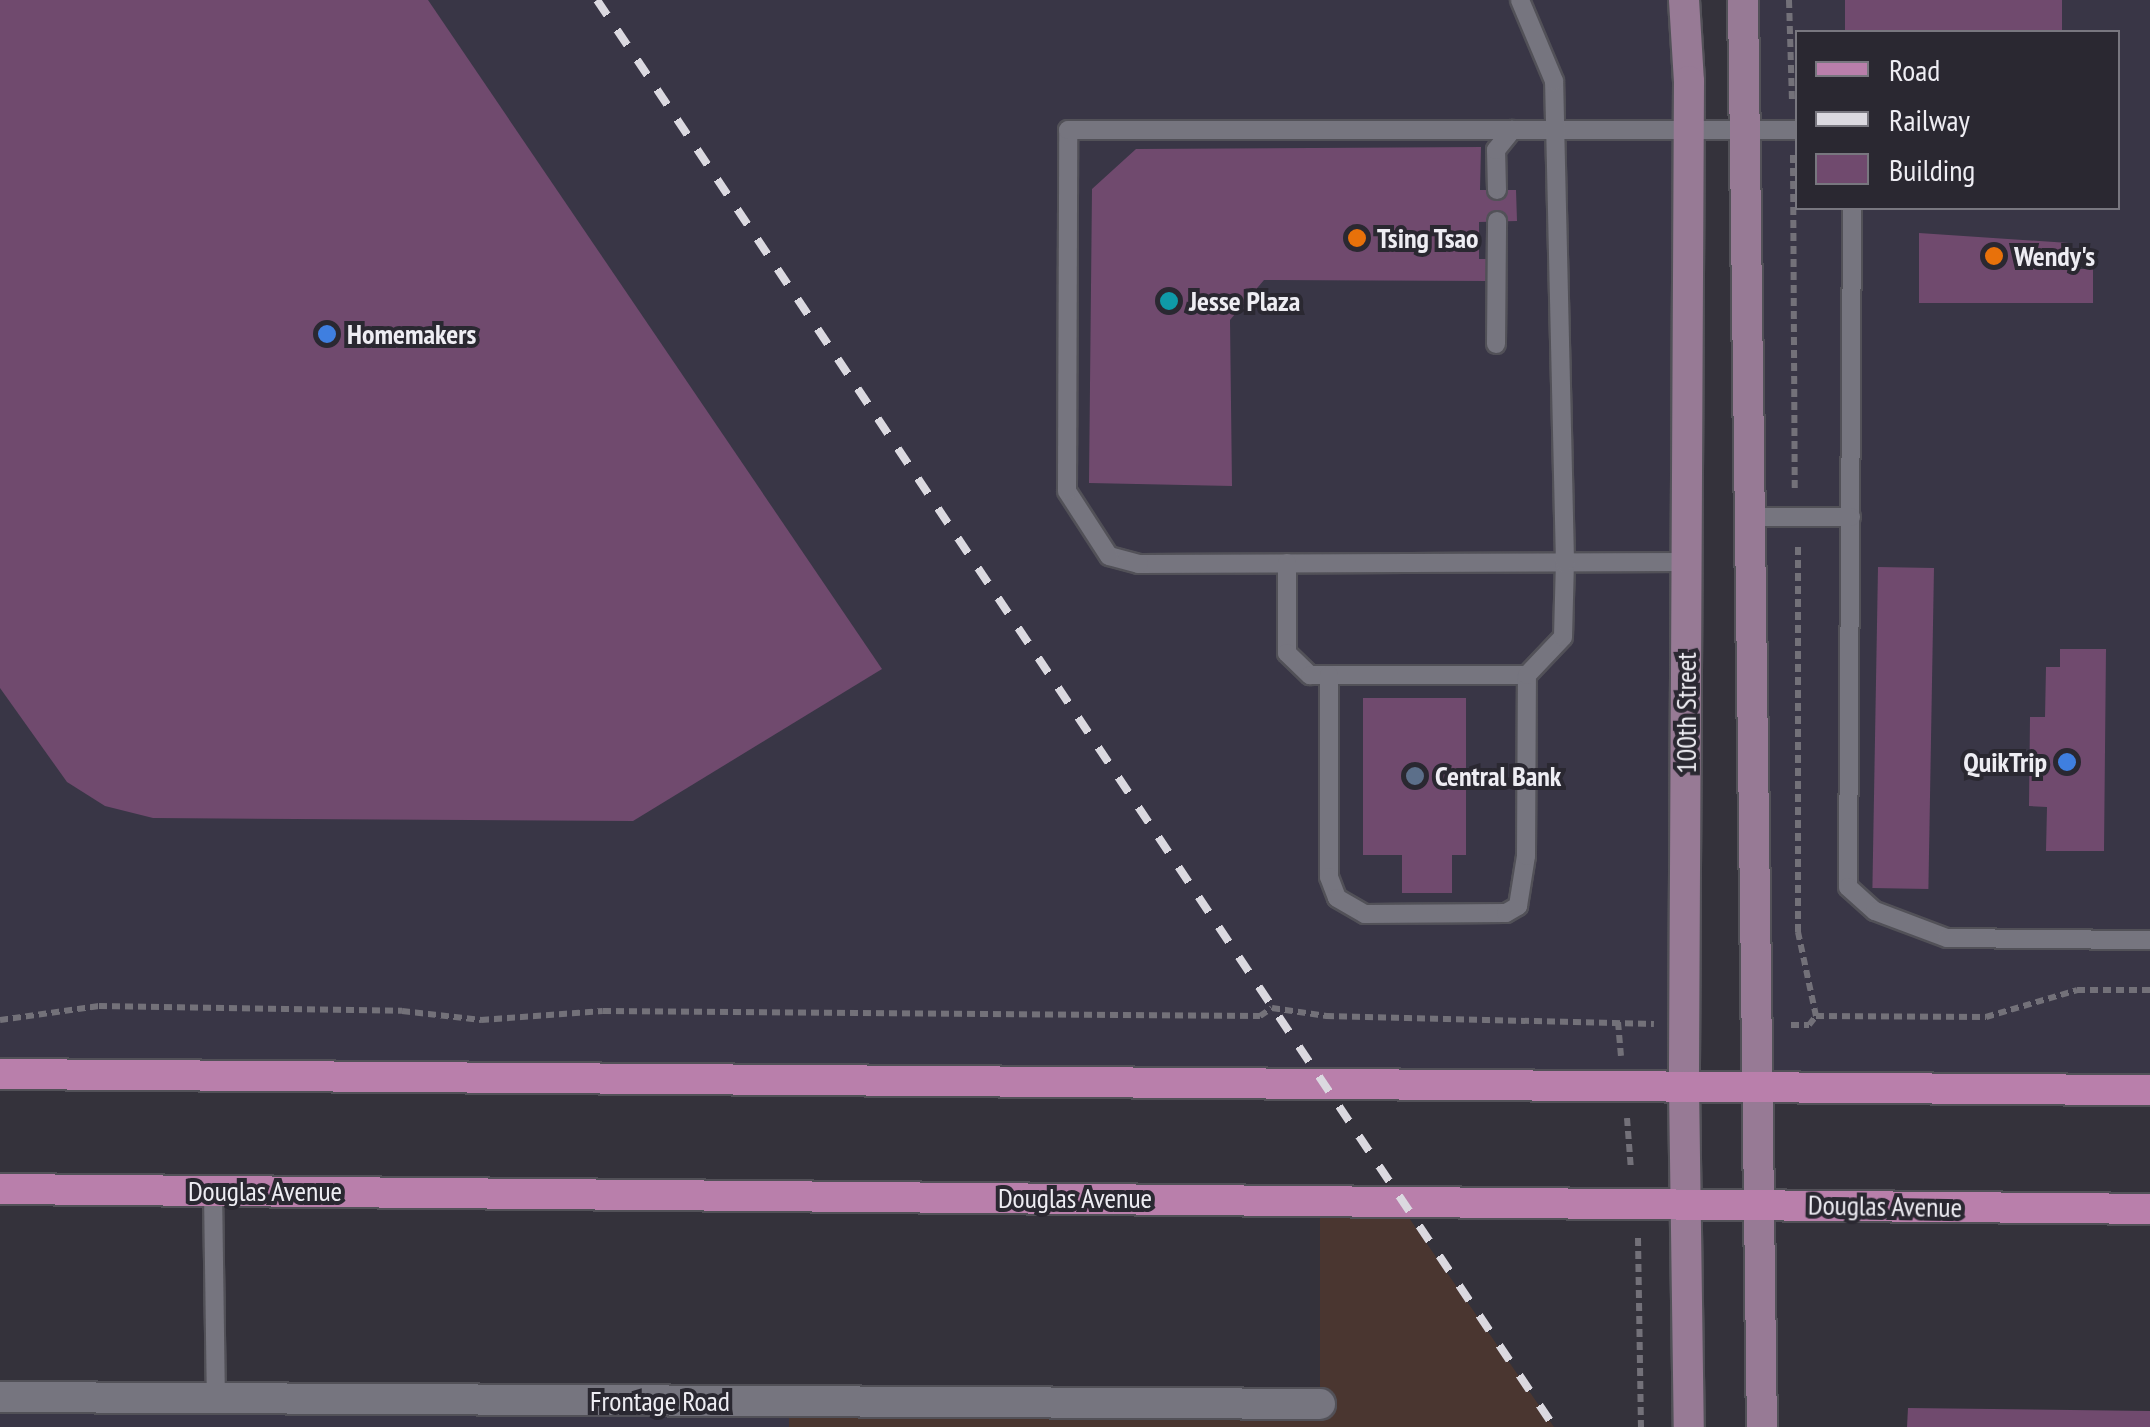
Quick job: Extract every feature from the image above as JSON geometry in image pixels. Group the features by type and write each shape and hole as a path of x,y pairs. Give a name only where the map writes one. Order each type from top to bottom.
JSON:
{"main road":[{"name":"100th Street","path":"1684,0 1690,130 1684,1086 1690,1427"},
{"path":"1743,0 1748,130 1762,1427"},
{"path":"0,1074 2150,1090"},
{"name":"Douglas Avenue","path":"0,1189 2150,1209"}],"street":[{"name":"Frontage Road","path":"0,1397 1320,1404"}],"lane":[{"path":"1329,675 1329,877 1338,898 1365,914 1506,912 1518,906 1526,856 1527,675 1563,637 1565,562 1554,81 1520,0"},
{"path":"1687,562 1139,564 1109,556 1081,521 1067,491 1068,130 1795,130"},
{"path":"1498,190 1496,150 1512,130"},
{"path":"1852,210 1848,887 1875,911 1947,938 2150,940"},
{"path":"1496,344 1498,222"},
{"path":"1752,516 1851,516"},
{"path":"1286,563 1286,653 1310,675 1527,675"},
{"path":"213,1191 216,1398"}],"path":[{"path":"1808,1026 1816,1016 1986,1017 2077,990 2150,990"},
{"path":"0,1020 98,1006 402,1011 482,1020 603,1011 1260,1016 1272,1008 1326,1016 1618,1022 1634,1204 1641,1427"}],"shaded area":[{"path":"0,0 1684,0 1684,1074 0,1074"},
{"path":"1743,0 2150,0 2150,1090 1758,1087"},
{"path":"1320,1200 1398,1202 1554,1427 789,1427 789,1402 1320,1403"},
{"path":"0,1397 789,1402 789,1427 0,1427"}],"building":[{"name":"Homemakers","path":"0,0 428,0 882,669 633,821 153,818 105,806 67,782 0,688"},
{"path":"1845,0 2062,0 2062,30 1845,30"},
{"name":"Jesse Plaza","path":"1481,147 1480,190 1516,190 1517,221 1479,222 1479,259 1488,259 1488,281 1264,280 1230,320 1232,486 1089,483 1092,189 1136,149"},
{"name":"Wendy's","path":"1919,233 2069,243 2069,269 2093,269 2093,303 1919,303"},
{"path":"1878,567 1934,568 1928,889 1872,888"},
{"name":"QuikTrip","path":"2060,649 2106,649 2104,851 2046,851 2047,807 2029,806 2030,717 2045,717 2046,667 2060,667"},
{"name":"Central Bank","path":"1363,698 1466,698 1466,855 1452,855 1452,893 1402,893 1402,855 1363,855"},
{"path":"1908,1408 2150,1411 2150,1427 1907,1427"}],"railway":[{"path":"597,0 1554,1427"}],"place":[{"name":"Tsing Tsao","path":"1357,238"},
{"name":"Wendy's","path":"1994,256"},
{"name":"Jesse Plaza","path":"1169,301"},
{"name":"Homemakers","path":"327,334"},
{"name":"QuikTrip","path":"2067,762"},
{"name":"Central Bank","path":"1415,776"}]}
